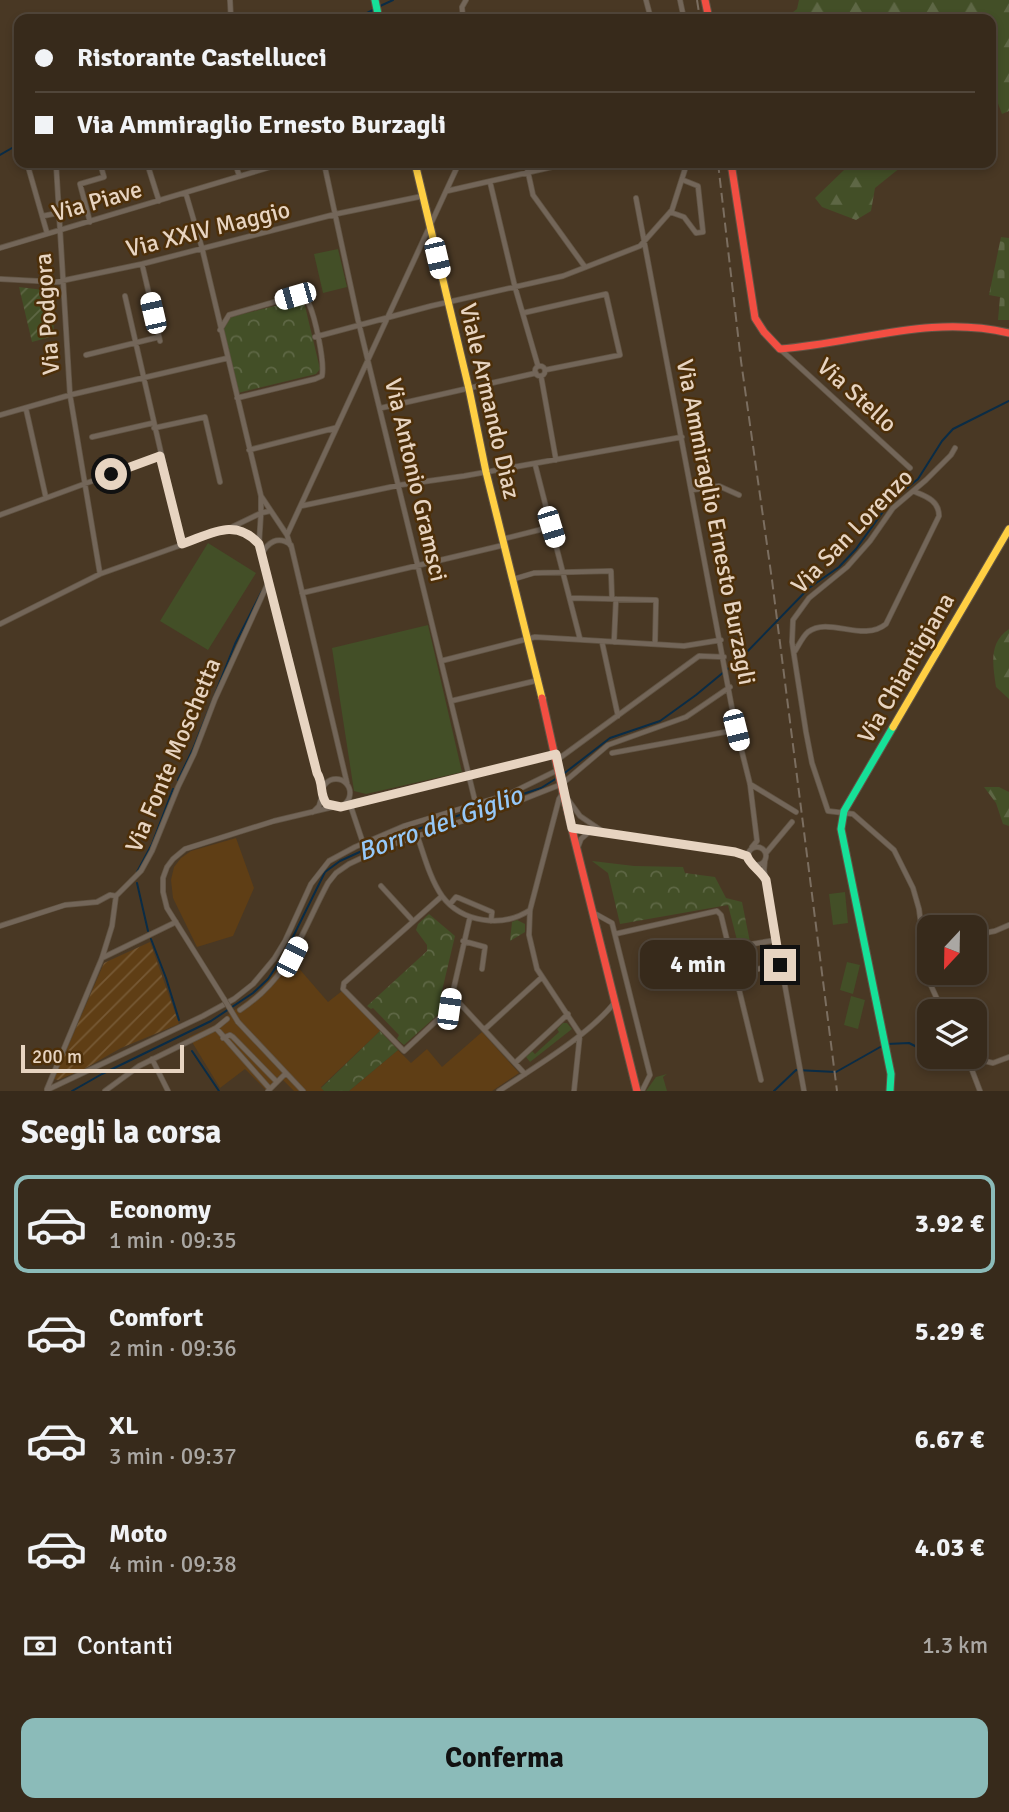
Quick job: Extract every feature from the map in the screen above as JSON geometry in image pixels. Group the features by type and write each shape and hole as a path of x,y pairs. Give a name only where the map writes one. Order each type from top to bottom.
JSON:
{"street":[{"path":"29,168 47,233"},
{"name":"Via Podgora","path":"56,168 70,395 100,574"},
{"path":"90,222 80,184 104,177 101,168"},
{"path":"149,168 159,201"},
{"path":"237,168 239,175"},
{"name":"Via Piave","path":"0,248 265,168"},
{"name":"Via Antonio Gramsci","path":"325,168 360,325 476,805"},
{"name":"Viale Armando Diaz","path":"416,168 486,472 557,757 563,797 639,1091"},
{"path":"287,535 457,168"},
{"path":"527,168 533,195 585,267"},
{"path":"446,191 547,168"},
{"path":"316,336 563,276 640,246 670,212 686,168"},
{"path":"733,168 755,318 780,349 971,324 994,327 1009,333"},
{"path":"670,212 684,217 696,233 703,232 698,186 683,180"},
{"path":"490,182 515,287 538,366 556,460"},
{"path":"186,194 202,248 261,496 261,555 283,632 317,773 323,787 323,796 313,813"},
{"name":"Via XXIV Maggio","path":"0,279 62,281 142,264 336,214 423,196"},
{"name":"Via Ammiraglio Ernesto Burzagli","path":"636,198 736,730 750,784 757,841 750,851"},
{"path":"43,216 58,213"},
{"path":"86,355 159,339 142,264"},
{"path":"381,408 620,355 606,294 523,313"},
{"path":"125,296 182,544"},
{"path":"220,330 229,315 295,296 304,298 308,303 323,369 322,376 237,398"},
{"name":"Via Stello","path":"780,349 910,468"},
{"path":"0,415 70,395 144,380 228,358"},
{"path":"538,366 545,370"},
{"path":"26,409 47,498"},
{"path":"92,437 205,417 220,482"},
{"path":"249,450 336,428"},
{"path":"300,506 400,485 682,437"},
{"name":"Via San Lorenzo","path":"844,811 828,811 812,763 792,642 793,620 809,598 847,567 870,541 893,508 951,455 955,448"},
{"path":"0,515 160,456"},
{"path":"535,464 580,640"},
{"path":"692,490 719,486 739,495"},
{"path":"794,652 808,632 821,627 863,631 878,630 886,624 939,516 939,510 932,499 912,491"},
{"path":"261,496 291,545 351,796 341,807"},
{"path":"0,625 100,574 270,511"},
{"path":"232,527 250,534 259,544"},
{"path":"302,593 418,565 551,527"},
{"name":"Via Chiantigiana","path":"844,811 1009,530"},
{"path":"261,555 266,545 275,540 291,545"},
{"path":"514,579 534,573 611,570 614,642"},
{"name":"Via Fonte Moschetta","path":"116,896 145,865 268,583"},
{"path":"570,598 656,600 654,644"},
{"path":"441,661 536,637 684,646 721,639"},
{"path":"602,642 618,716"},
{"path":"303,1091 238,1022 167,908 163,878 173,859 185,849 274,821 557,757 699,656 724,659"},
{"path":"451,701 538,680"},
{"path":"242,1009 264,992 284,970 324,890 336,873 349,864 417,835 562,784 608,745 686,717 730,687"},
{"path":"612,753 736,730"},
{"path":"46,1090 234,999 261,976 274,959 319,870 336,857 416,822 527,787 559,770"},
{"path":"323,787 334,779 348,785 364,801"},
{"path":"750,784 796,812"},
{"path":"550,789 563,797 586,821 603,832"},
{"path":"323,796 331,806 341,807"},
{"path":"563,797 557,808 528,922 529,946 541,977 580,1034 573,1091"},
{"path":"350,804 363,844"},
{"path":"890,1091 891,1074 885,1042 845,855 841,829 844,811 860,818 894,850 913,888 920,915"},
{"path":"572,828 586,821"},
{"path":"754,864 760,864 792,822"},
{"path":"572,828 735,852 761,847 765,857 766,880 780,965 804,1091"},
{"path":"577,848 581,839 590,831"},
{"path":"417,835 442,896 450,904 470,916 491,921 518,916 530,910"},
{"path":"750,851 749,861 766,880"},
{"path":"381,886 413,921"},
{"path":"0,926 65,905 97,902 110,895 116,896 112,926 102,958 46,1090"},
{"path":"442,896 344,983 343,989 404,1051 449,1009 470,916"},
{"path":"450,904 456,897 459,898 492,912 491,921"},
{"path":"615,934 717,911 721,915 761,1080"},
{"path":"594,913 612,923 615,934 650,1075 639,1091"},
{"path":"518,916 528,922"},
{"path":"102,958 176,922"},
{"path":"987,933 1009,925"},
{"path":"729,948 776,940"},
{"path":"463,941 485,947 482,969"},
{"path":"735,973 780,965"},
{"path":"485,1029 541,977"},
{"path":"451,994 525,1074"},
{"path":"499,1091 580,1034 608,1011 615,1001"},
{"path":"608,1011 619,1015"},
{"path":"515,1063 568,1014"},
{"path":"105,1091 152,1059 216,1028 227,1019"},
{"path":"216,1028 269,1090 286,1073"},
{"path":"223,1038 230,1035 233,1037 276,1082"},
{"path":"987,1062 993,1063 1009,1057"},
{"path":"152,1059 168,1091"},
{"path":"972,1069 981,1091"}],"shaded area":[{"path":"236,838 254,888 233,936 197,947 173,898 171,880 174,867 191,851"},
{"path":"150,942 179,1024 121,1048 84,1069 58,1080 54,1079 104,963"},
{"path":"289,957 328,1002 342,991 380,1031 321,1087 324,1091 294,1091 279,1076 266,1090 245,1069 220,1088 189,1037 215,1025 257,993"},
{"path":"482,1032 519,1073 492,1091 349,1091 398,1050 411,1063 427,1049 442,1067"}],"green space":[{"path":"799,0 1009,0 1009,111 1002,114 996,98 996,14 790,14 797,9"},
{"path":"843,168 900,168 875,188 871,211 856,220 822,207 815,198 844,170"},
{"path":"1001,237 1009,238 1009,320 998,320 1000,297 989,295"},
{"path":"338,249 347,287 323,293 314,254"},
{"path":"19,287 52,291 54,336 32,342"},
{"path":"294,301 302,302 305,306 320,369 316,374 238,393 223,329 231,317"},
{"path":"208,543 256,573 208,650 160,621"},
{"path":"428,625 462,772 366,794 354,791 332,648"},
{"path":"1009,629 1009,699 996,687 993,663 998,641"},
{"path":"984,787 999,787 1009,792 1009,826 1003,824 996,803"},
{"path":"592,861 634,866 683,867 685,873 715,877 726,898 742,902 750,942 738,944 728,905 620,924 608,873"},
{"path":"845,892 848,923 833,925 829,894"},
{"path":"429,914 455,936 441,995 444,1000 442,1011 404,1045 397,1039 399,1035 373,1008 367,1006 427,951 427,945 416,930 418,924"},
{"path":"517,920 525,924 525,932 510,941 512,922"},
{"path":"847,962 860,965 853,994 840,990"},
{"path":"851,996 865,1000 858,1029 844,1025"},
{"path":"567,1023 572,1029 530,1062 526,1057 532,1051 535,1054 559,1032 557,1029"},
{"path":"380,1031 398,1050 349,1091 324,1091 321,1088"},
{"path":"667,1074 663,1077 667,1091 646,1091 656,1077"}],"waterway":[{"path":"378,7 393,0"},
{"path":"365,14 373,10"},
{"path":"0,155 14,147"},
{"name":"Borro del Giglio","path":"562,775 610,738 660,721 742,657 809,588 839,567 856,549 890,502 918,479 942,441 953,429 1009,401"},
{"path":"178,780 235,644 262,591"},
{"name":"Borro del Giglio","path":"72,1091 211,1021 253,993 268,979 284,955 325,872 340,861 388,839 541,788 557,778"},
{"path":"137,872 152,844 173,789"},
{"path":"137,883 148,931"},
{"path":"151,939 179,1020"},
{"path":"887,1044 909,1043 917,1047"},
{"path":"774,1091 796,1070 836,1072 882,1046"},
{"path":"192,1051 219,1091"}],"railway":[{"path":"697,0 699,14"},
{"path":"719,168 741,361 772,580 837,1091"}],"traffic: fast":[{"path":"375,0 378,14"},
{"path":"890,1091 891,1074 841,829 844,811 893,727"}],"traffic: slow":[{"path":"416,168 486,472 542,698"},
{"path":"893,727 1009,529"}],"traffic: jam":[{"path":"705,0 708,14"},
{"path":"732,168 755,318 780,349 923,328 980,328 1009,333"},
{"path":"542,698 637,1091"}],"route":[{"path":"111,474 160,456 182,544 232,527 250,534 259,544 327,804 341,807 556,754 572,828 747,856 766,880 780,965"}]}
